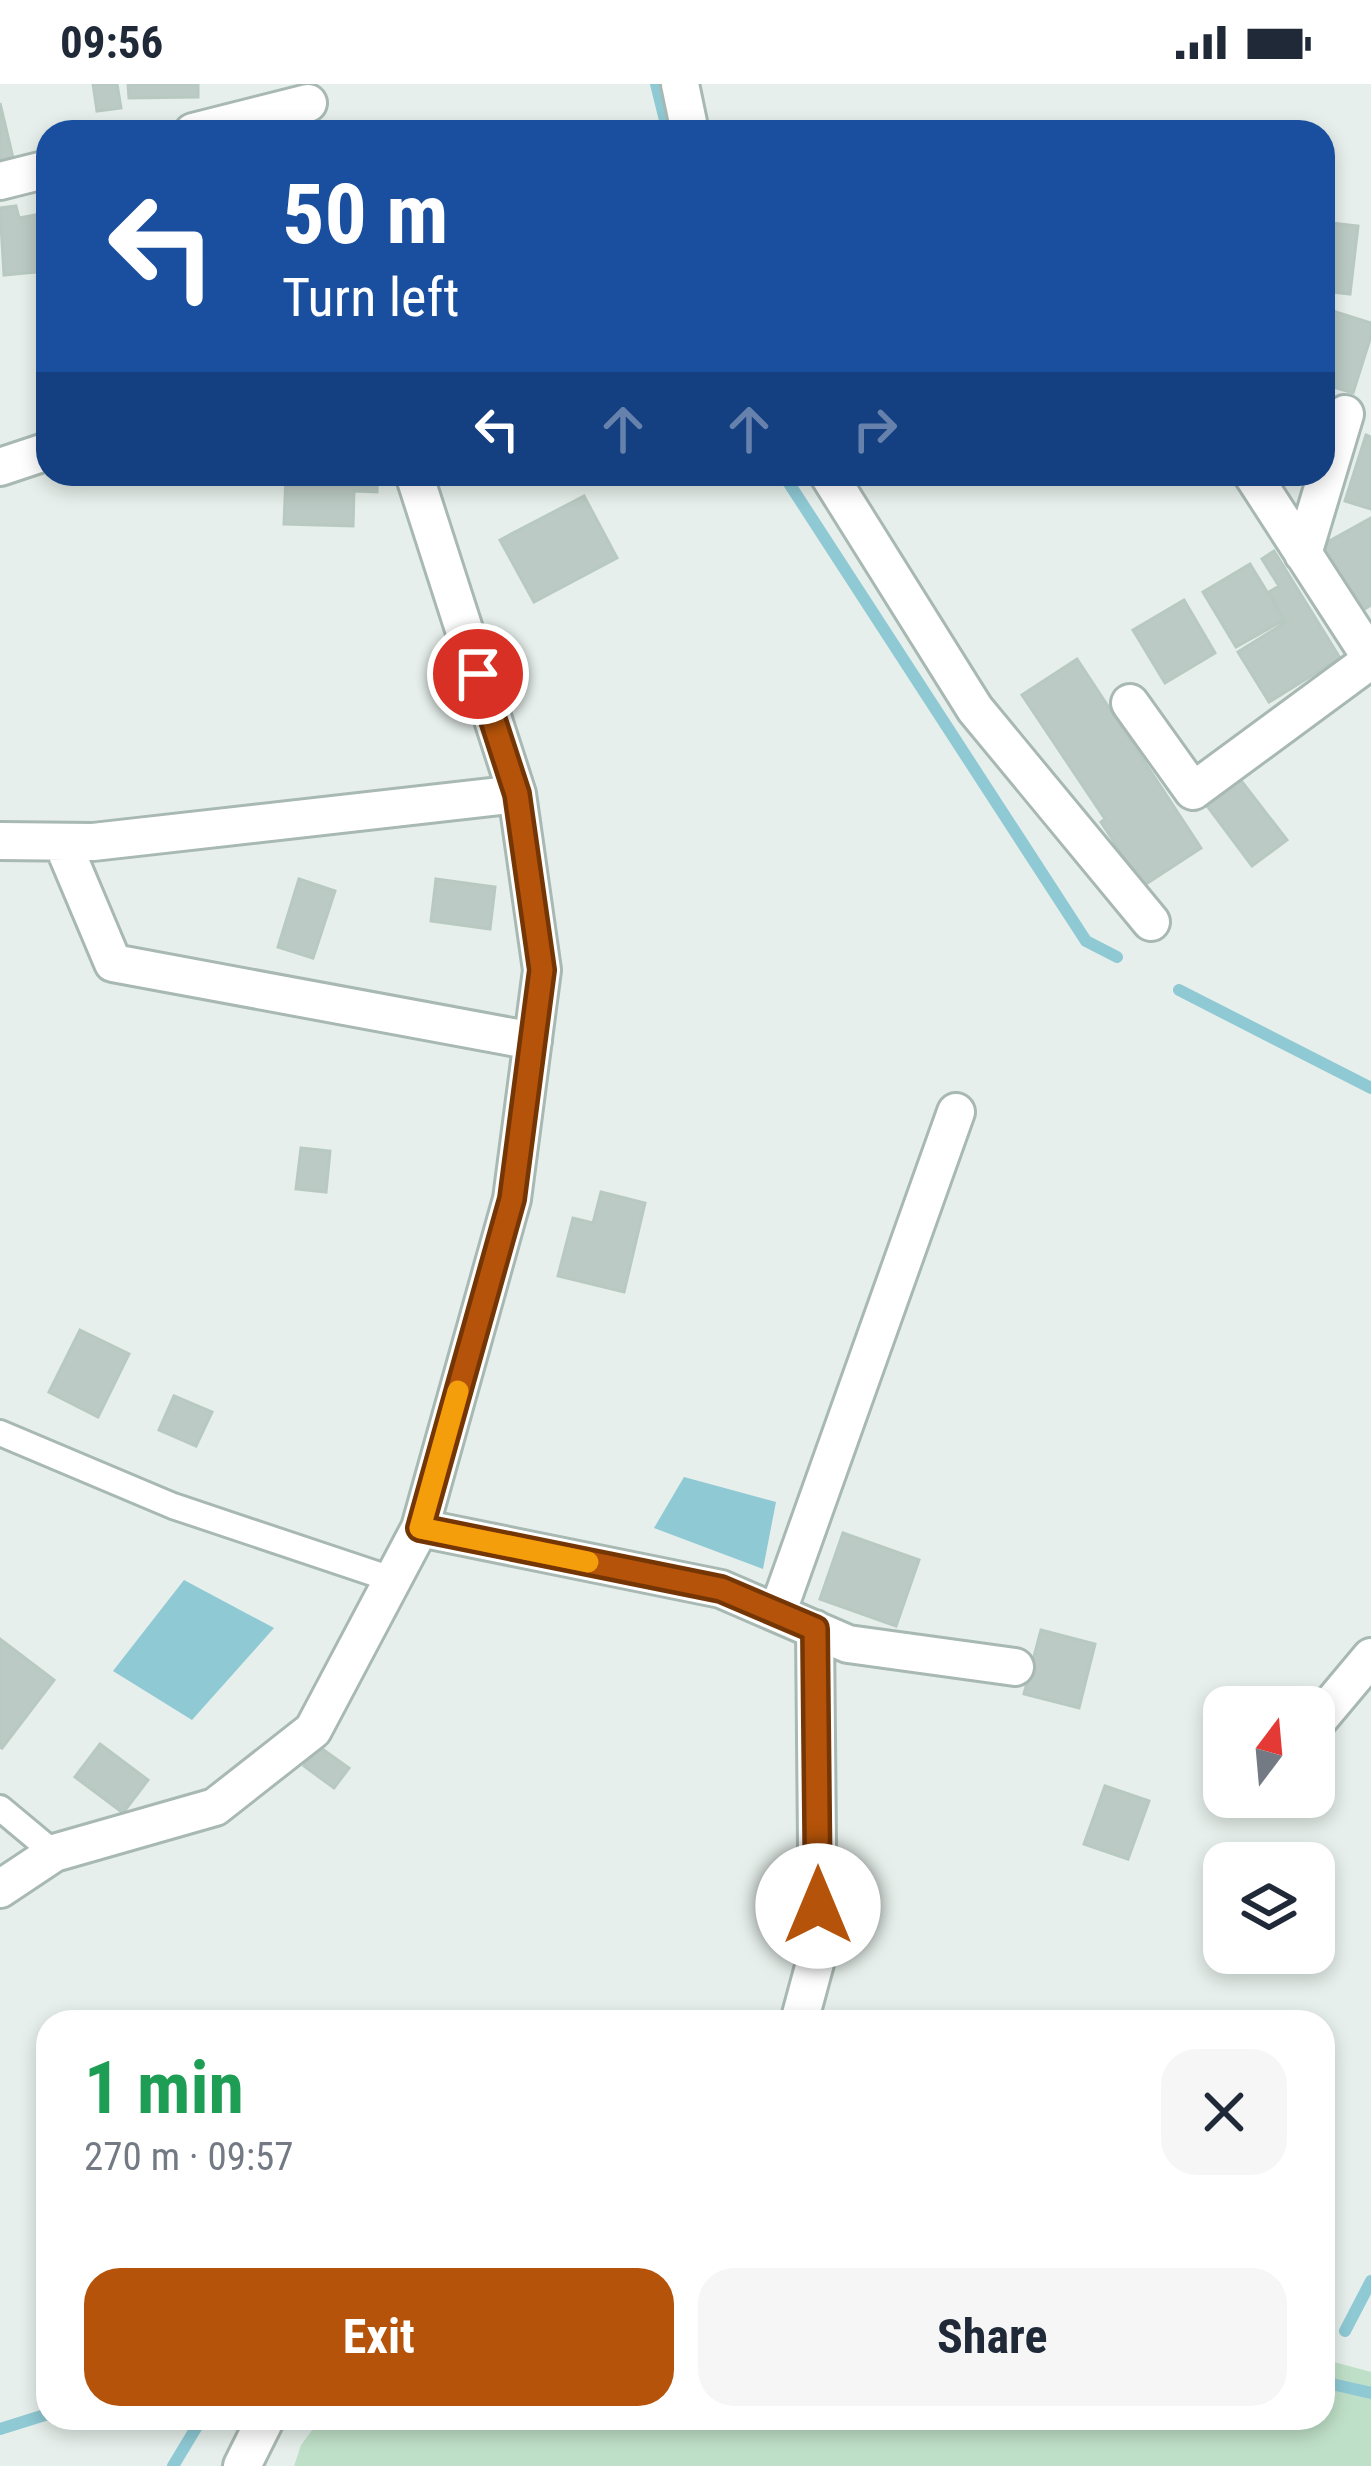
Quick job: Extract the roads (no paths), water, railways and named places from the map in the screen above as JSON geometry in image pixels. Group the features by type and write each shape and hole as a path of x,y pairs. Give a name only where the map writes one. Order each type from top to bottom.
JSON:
{"street":[{"path":"680,84 688,120"},
{"path":"247,120 309,106"},
{"path":"0,181 36,172"},
{"path":"1335,450 1346,414"},
{"path":"0,467 36,455"},
{"path":"0,1889 53,1853 215,1807 313,1730 420,1528 512,1199 542,970 517,794 418,486"},
{"path":"836,486 975,709 1151,922"},
{"path":"1130,703 1192,790 1371,659 1260,486"},
{"path":"1303,554 1324,486"},
{"path":"0,842 62,842 517,794"},
{"path":"62,842 113,963 533,1041"},
{"path":"778,1611 956,1112"},
{"path":"420,1528 721,1589 848,1644 1015,1667"},
{"path":"803,2010 818,1952 815,1629"},
{"path":"1335,1700 1371,1657"},
{"path":"242,2466 260,2430"}],"lane":[{"path":"0,1433 173,1506 394,1580"},
{"path":"0,1808 53,1853"}],"water":[{"path":"684,1477 776,1502 763,1569 654,1528"},
{"path":"184,1580 274,1628 192,1720 113,1671"}],"waterway":[{"path":"656,84 665,120"},
{"path":"791,486 1086,941 1117,957"},
{"path":"1179,990 1371,1088"},
{"path":"1345,2331 1371,2281"},
{"path":"1335,2385 1371,2393"},
{"path":"0,2429 36,2418"},
{"path":"173,2466 195,2430"}]}
